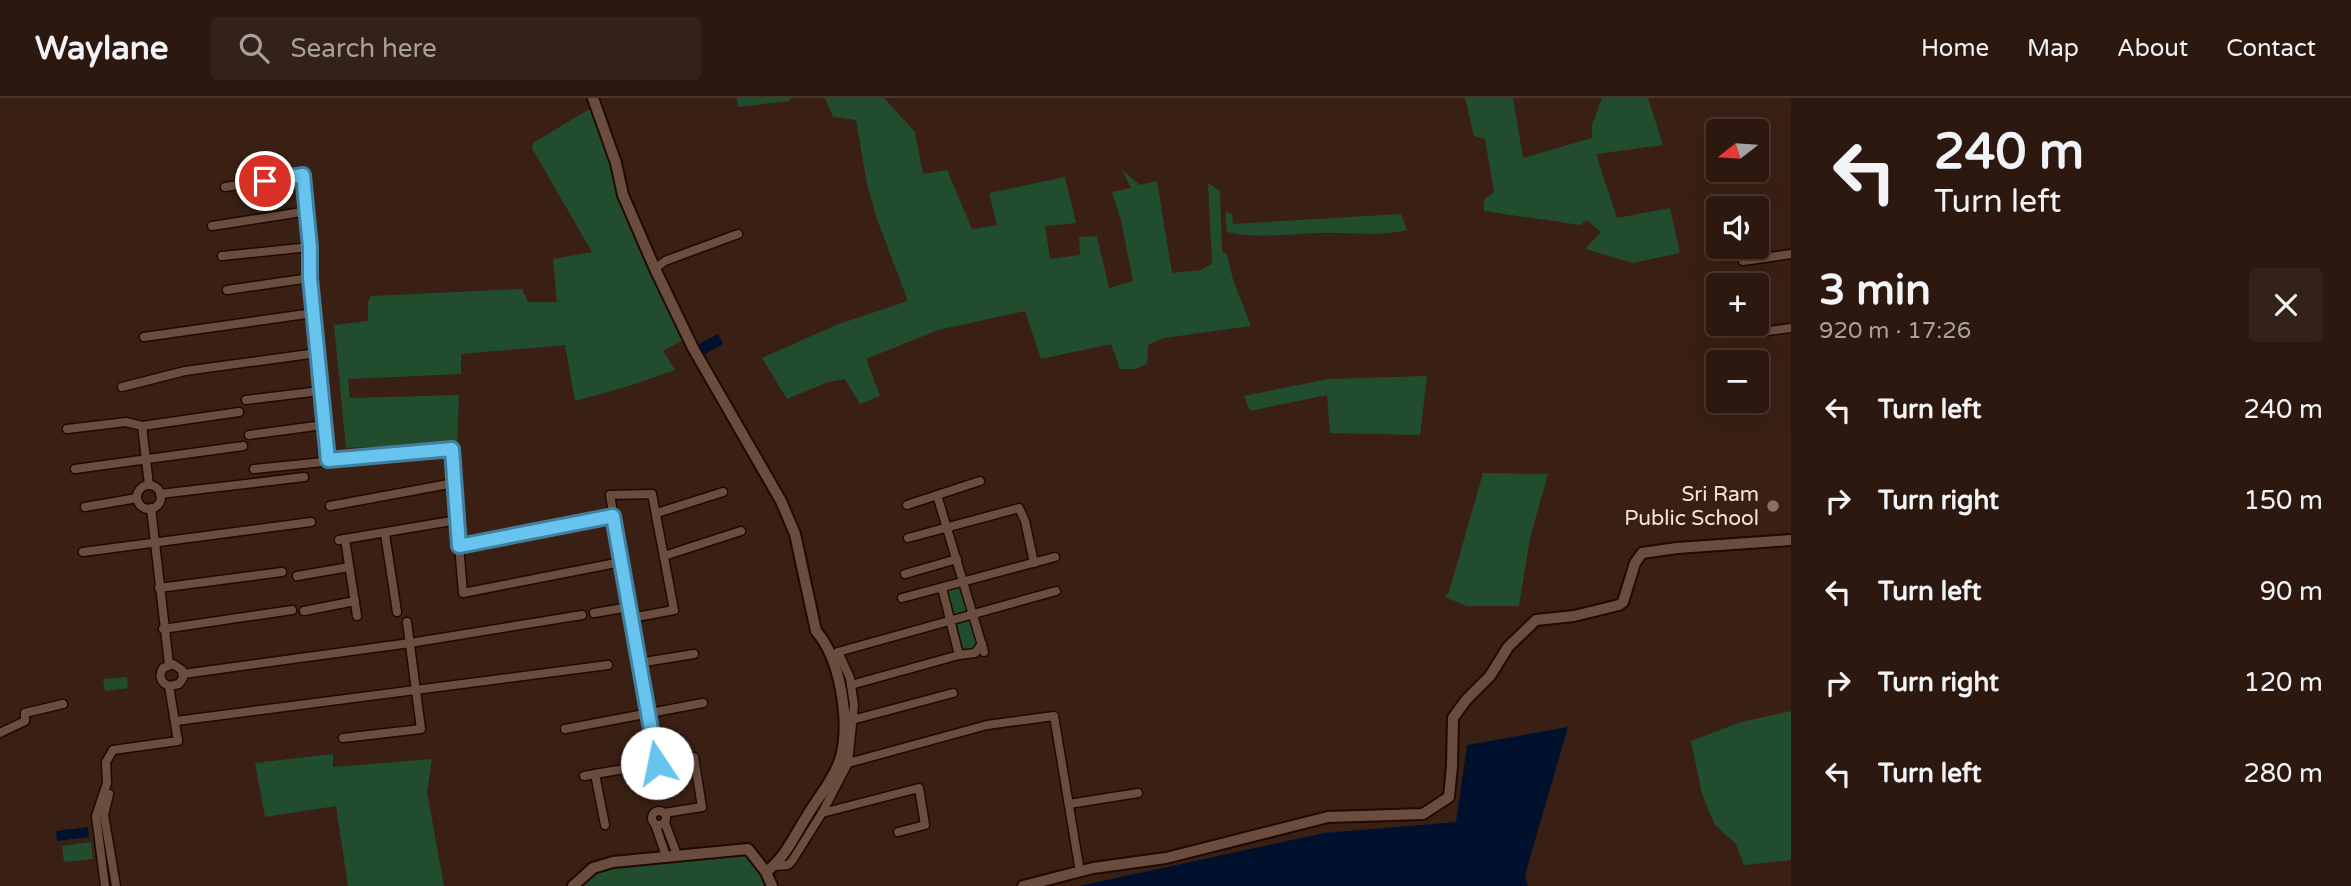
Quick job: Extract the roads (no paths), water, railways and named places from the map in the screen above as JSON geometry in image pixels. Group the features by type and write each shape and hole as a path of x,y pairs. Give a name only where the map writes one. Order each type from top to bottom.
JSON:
{"main road":[{"path":"593,98 616,163 623,195 655,269 711,382 781,501 795,534 816,631 826,642 838,675 845,728 841,758 780,861 771,869"},
{"path":"1023,886 1129,862 1166,858 1328,817 1423,814 1449,797 1453,718 1490,676 1508,646 1527,626 1536,620 1574,616 1619,605 1623,602 1634,563 1642,553 1791,540"},
{"path":"573,886 593,868 613,862 747,849 771,869 772,886"}],"street":[{"path":"225,187 303,175 328,460"},
{"path":"212,226 307,211"},
{"path":"655,269 666,261 738,234"},
{"path":"222,257 310,247"},
{"path":"1742,261 1791,254"},
{"path":"227,290 310,278"},
{"path":"144,337 313,313"},
{"path":"1769,331 1791,328"},
{"path":"122,387 185,371 317,353"},
{"path":"246,400 320,391"},
{"path":"67,429 126,422 142,426 239,412"},
{"path":"249,435 323,425"},
{"path":"142,426 149,485"},
{"path":"75,469 243,446"},
{"path":"254,469 452,449 463,593 621,562"},
{"path":"160,494 304,477"},
{"path":"907,505 980,481"},
{"path":"330,506 454,483"},
{"path":"149,485 156,488 160,494 159,502 151,508"},
{"path":"149,485 138,491 137,498 141,505 151,508"},
{"path":"657,513 723,492"},
{"path":"631,618 674,610 652,494 610,495 647,715 657,763"},
{"path":"851,685 975,653 983,648 937,495"},
{"path":"85,507 137,498"},
{"path":"151,508 169,664"},
{"path":"908,538 1018,508 1025,521 1034,563"},
{"path":"459,546 613,516"},
{"path":"357,616 342,539 457,520"},
{"path":"83,552 311,522"},
{"path":"664,556 741,531"},
{"path":"384,534 397,612"},
{"path":"902,598 1055,557"},
{"path":"905,574 957,559"},
{"path":"297,576 349,567"},
{"path":"159,588 282,572"},
{"path":"942,588 959,655"},
{"path":"771,869 788,865 822,813 848,763 854,705 851,685 838,652 1056,591"},
{"path":"304,611 355,601"},
{"path":"594,613 629,607"},
{"path":"163,629 292,610"},
{"path":"183,674 410,643 582,615"},
{"path":"343,738 421,729 407,622"},
{"path":"638,663 694,654"},
{"path":"113,750 178,741 169,686 163,682 160,675 163,668 169,664 176,665 183,674"},
{"path":"176,721 608,665"},
{"path":"169,686 179,684 183,674"},
{"path":"852,720 953,693"},
{"path":"0,733 24,721 25,713 63,704"},
{"path":"565,729 703,704"},
{"path":"848,763 987,725 1054,716 1080,872"},
{"path":"105,886 96,816 107,783 106,762 113,750"},
{"path":"113,750 110,764 111,786 104,815 116,886"},
{"path":"584,776 694,757 702,807 655,813 652,820 671,855"},
{"path":"596,774 605,825"},
{"path":"822,813 919,788 925,825 898,832"},
{"path":"1069,804 1138,793"},
{"path":"664,813 671,855"},
{"path":"655,824 665,823"}],"water":[{"path":"718,334 723,344 703,355 697,345"},
{"path":"1568,727 1525,875 1528,886 1079,886 1324,833 1456,822 1467,745"},
{"path":"88,827 89,837 57,841 56,831"}],"place":[{"name":"Sri Ram Public School","path":"1773,506"}]}
